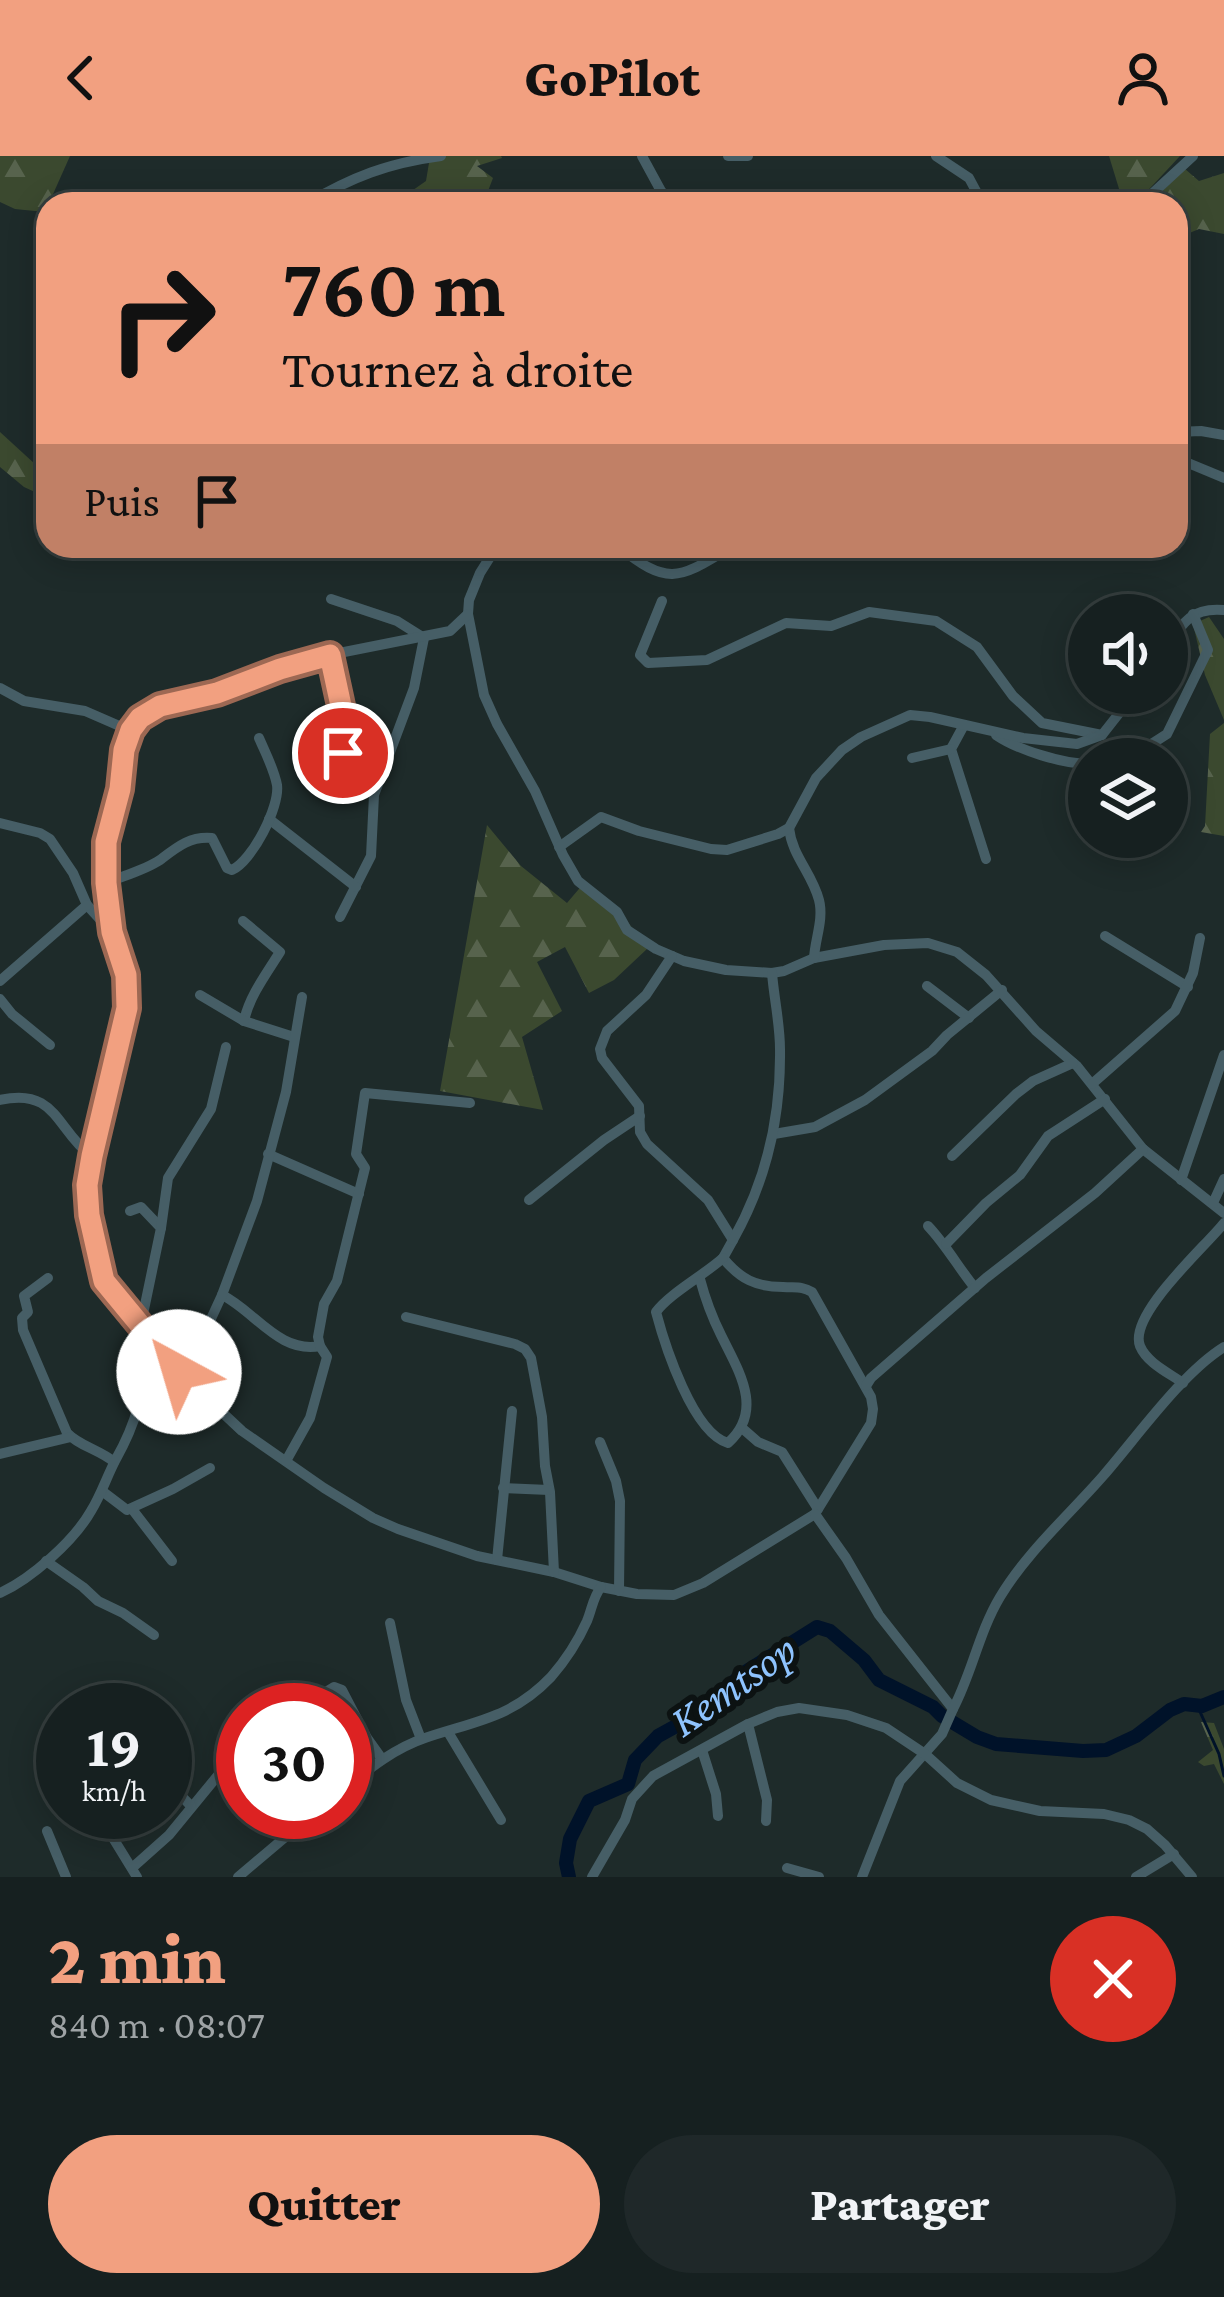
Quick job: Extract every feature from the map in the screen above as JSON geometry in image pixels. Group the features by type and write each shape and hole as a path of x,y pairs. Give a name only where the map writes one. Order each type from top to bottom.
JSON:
{"street":[{"path":"326,192 401,161 441,156"},
{"path":"642,156 663,192"},
{"path":"728,156 748,156"},
{"path":"936,156 969,178 977,192"},
{"path":"1154,192 1193,156"},
{"path":"1188,432 1224,435"},
{"path":"1188,463 1224,478"},
{"path":"489,558 469,600 468,614 484,695 578,880 617,912 627,930 672,956 726,970 772,973 814,958 884,945 928,943 957,952 1002,990 1036,1031 1073,1063 1142,1149 1224,1213"},
{"path":"635,558 662,573 685,574 712,558"},
{"path":"332,599 397,621 424,638"},
{"path":"662,601 640,655 648,663 707,661 786,622 831,626 868,612 936,621 977,647 1013,696 1042,723 1102,735"},
{"path":"1188,620 1193,614 1224,610"},
{"path":"468,614 450,631 330,655 217,693 160,706 131,730 106,842 112,932 126,975 127,1008 87,1194 99,1269 106,1285 179,1372 242,1431 373,1518 477,1556 619,1591 665,1595 693,1588 817,1512 871,1424 873,1408 866,1386 812,1292 747,1281 723,1258"},
{"path":"1161,738 1167,734 1208,650 1193,614"},
{"path":"340,917 371,856 374,795 414,688 424,638"},
{"path":"324,788 343,753 343,715 330,655"},
{"path":"0,688 23,701 85,711 131,730"},
{"path":"559,847 601,817 711,849 727,850 778,834 789,828 827,764 861,737 910,715 1077,744 1102,735 1118,714"},
{"path":"912,758 950,749 964,725"},
{"path":"987,728 1006,742 1068,762"},
{"path":"106,883 158,861 180,843 207,836 225,866 235,869 248,859 269,819 278,788 259,738"},
{"path":"950,749 986,859"},
{"path":"269,819 356,887"},
{"path":"0,824 50,838 74,872 87,905 112,932"},
{"path":"789,828 791,846 820,905 814,958"},
{"path":"0,981 87,905"},
{"path":"243,920 280,952 244,1014 244,1022"},
{"path":"1105,936 1188,987"},
{"path":"1092,1084 1174,1012 1188,987 1200,938"},
{"path":"672,956 646,995 607,1031 600,1049 607,1067 636,1102 640,1132 647,1144 708,1200 733,1240"},
{"path":"700,1279 742,1376 746,1412 742,1428 728,1443 714,1436 682,1385 656,1312 723,1258 761,1184 774,1134 780,1046 772,973"},
{"path":"927,986 969,1018"},
{"path":"774,1134 815,1127 865,1100 932,1051 1002,990"},
{"path":"200,995 244,1022 294,1037"},
{"path":"179,1372 204,1334 250,1220 286,1092 302,997"},
{"path":"0,999 50,1045"},
{"path":"0,1593 46,1561 84,1523 137,1410 144,1328 168,1178 211,1109 226,1047"},
{"path":"1181,1180 1224,1055"},
{"path":"952,1156 1016,1094 1073,1063"},
{"path":"286,1461 310,1418 327,1357 318,1336 365,1168 356,1154 365,1093 470,1103"},
{"path":"0,1100 23,1096 45,1104 92,1156"},
{"path":"946,1244 1020,1174 1048,1136 1105,1100"},
{"path":"530,1200 640,1116"},
{"path":"866,1386 1142,1149"},
{"path":"268,1154 359,1194"},
{"path":"1213,1203 1224,1179"},
{"path":"130,1210 141,1207 161,1228"},
{"path":"1183,1383 1152,1362 1140,1345 1138,1332 1151,1305 1224,1223"},
{"path":"928,1226 975,1288"},
{"path":"47,1278 24,1296 28,1312 21,1321 71,1437 114,1462"},
{"path":"222,1295 286,1341 302,1348 320,1346"},
{"path":"406,1317 525,1349 542,1417 554,1572"},
{"path":"862,1877 900,1781 944,1729 979,1637 1025,1559 1183,1383 1224,1347"},
{"path":"496,1560 512,1411"},
{"path":"742,1428 758,1442 782,1452 879,1615 952,1711"},
{"path":"0,1454 71,1437"},
{"path":"600,1442 620,1501 619,1591"},
{"path":"102,1491 123,1508 132,1509 210,1468"},
{"path":"503,1488 549,1490"},
{"path":"132,1509 172,1561"},
{"path":"46,1561 98,1601 154,1635"},
{"path":"372,1767 421,1739 500,1715 533,1693 553,1675 577,1640 601,1587"},
{"path":"390,1623 406,1700 421,1739"},
{"path":"592,1877 641,1786 748,1724 787,1709 823,1710 878,1724 925,1754 957,1783 991,1800 1040,1811 1129,1820 1147,1829 1192,1877"},
{"path":"748,1724 767,1800 766,1821"},
{"path":"448,1732 501,1820"},
{"path":"372,1745 382,1759"},
{"path":"702,1750 718,1816"},
{"path":"192,1803 216,1777"},
{"path":"50,1839 65,1877"},
{"path":"114,1839 135,1873 165,1839"},
{"path":"238,1877 283,1839"},
{"path":"1136,1877 1174,1854"},
{"path":"788,1868 819,1877"}],"green space":[{"path":"0,156 70,156 54,192 36,192 36,211 0,202"},
{"path":"424,156 502,158 477,166 493,178 488,192 410,192 426,181 429,163"},
{"path":"1109,156 1180,156 1146,192 1120,192"},
{"path":"1185,169 1199,181 1224,173 1224,234 1199,229 1188,234 1188,192 1161,192"},
{"path":"0,432 36,465 36,492 24,487 0,467"},
{"path":"1209,617 1224,639 1224,720 1205,675 1193,624"},
{"path":"1224,723 1224,836 1201,832 1210,734"},
{"path":"487,825 521,866 567,903 584,883 619,911 648,948 614,980 589,993 565,947 537,962 562,1011 522,1037 543,1110 440,1091"},
{"path":"1201,1722 1214,1723 1224,1749 1224,1784 1214,1764 1198,1762 1213,1750"}],"waterway":[{"name":"Kemtsop","path":"569,1877 570,1839 589,1801 628,1784 635,1760 658,1736 817,1627 830,1631 864,1660 879,1680 996,1744 1106,1750 1136,1736 1170,1710 1184,1704 1202,1706 1224,1697"},
{"path":"1197,1705 1224,1776"}],"route":[{"path":"179,1372 104,1281 89,1215 92,1156 127,1008 126,975 112,932 106,883 106,842 124,750 140,718 160,706 217,693 330,655 343,715 343,753"}]}
